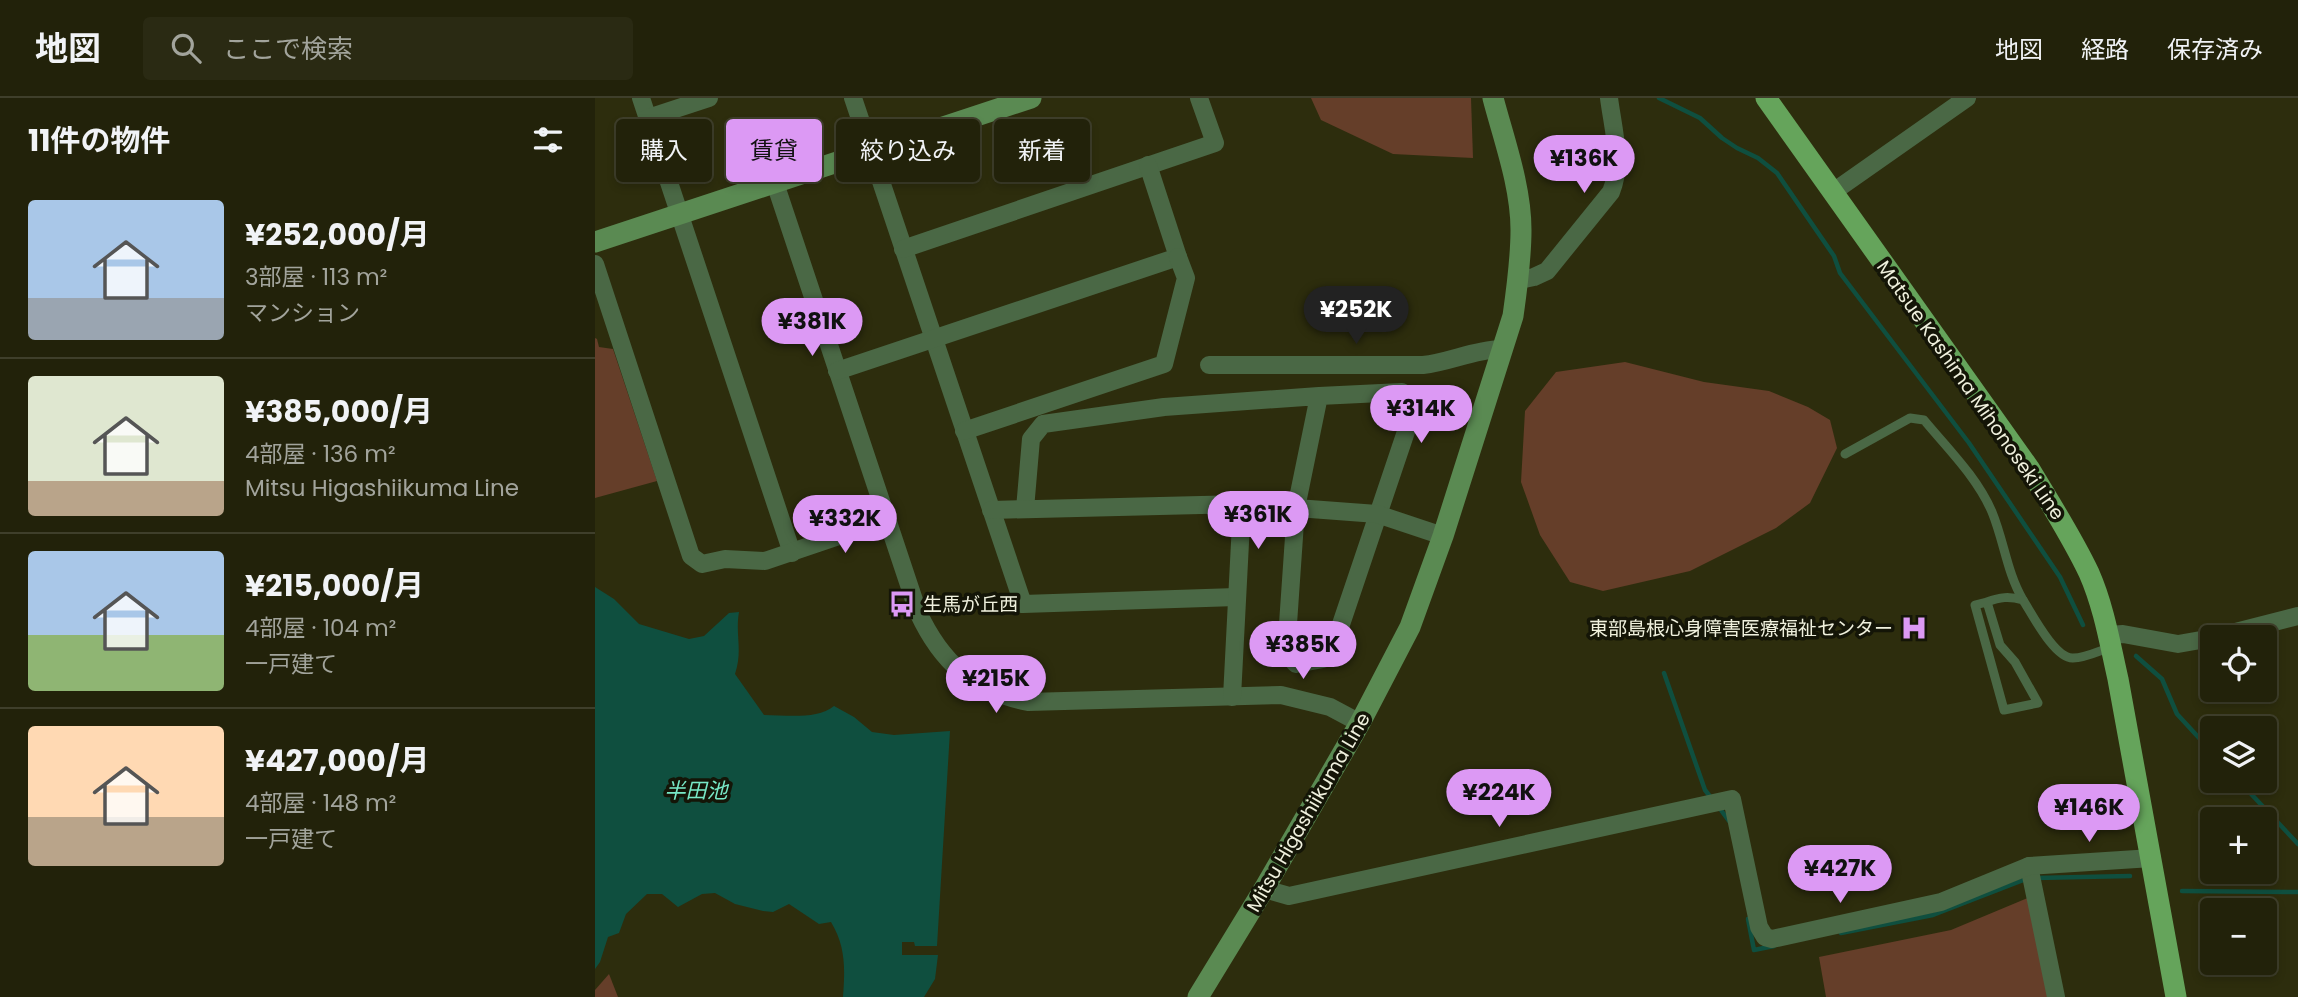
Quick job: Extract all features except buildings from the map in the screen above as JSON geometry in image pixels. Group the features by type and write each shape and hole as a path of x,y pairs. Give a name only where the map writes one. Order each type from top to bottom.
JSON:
{"main road":[{"path":"969,119 1031,98"},
{"name":"Mitsu Higashiikuma Line","path":"1198,997 1360,723 1410,627 1443,536 1513,316 1519,281 1521,228 1515,182 1493,98"},
{"name":"Matsue Kashima Mihonoseki Line","path":"1766,98 2029,468 2066,528 2090,575 2110,641 2176,997"},
{"path":"595,242 836,163"}],"street":[{"path":"641,98 792,553"},
{"path":"648,118 709,98"},
{"path":"853,98 860,119"},
{"path":"903,249 1215,143 1199,98"},
{"path":"1519,281 1547,271 1611,192 1616,180 1617,164 1609,98"},
{"path":"1833,192 1966,98"},
{"path":"964,431 1164,364 1186,278 1149,166"},
{"path":"881,182 1023,604 1236,597"},
{"path":"775,183 918,612 929,636 952,664 1003,697 1028,702 1280,695 1330,707 1360,723"},
{"path":"837,371 1178,257"},
{"path":"595,264 691,556 702,564 725,559 765,561 886,520"},
{"path":"1209,365 1423,365 1454,360 1473,352 1501,349"},
{"path":"1024,509 1031,439 1043,424 1164,407 1319,396 1402,392 1416,402 1332,651 1323,659 1296,664 1286,653 1296,508 1319,396"},
{"path":"991,510 1242,504 1377,514 1443,536"},
{"path":"1232,697 1242,504"},
{"path":"2264,625 2298,616"},
{"path":"2110,641 2123,634 2178,644 2200,640"},
{"path":"1264,889 1289,896 1733,799 1759,927 1765,937 1772,939 1928,906 2031,874 2152,858"},
{"path":"2031,874 2056,997"}],"lane":[{"path":"1845,454 1910,418 1924,420 1972,477 1983,496 1997,526 2012,577 2023,600 2052,645 2065,657 2079,657 2110,641"},
{"path":"1987,602 2000,646 2015,662 2038,703 2004,710 1975,605 2001,597 2023,600"}],"shaded area":[{"path":"1311,98 1471,98 1473,158 1393,154 1321,120"},
{"path":"595,338 599,347 613,349 657,481 595,498"},
{"path":"1625,362 1704,382 1769,391 1808,407 1830,420 1837,448 1810,503 1776,528 1690,571 1603,591 1570,582 1540,535 1521,482 1525,411 1556,372"},
{"path":"2030,897 2048,997 1826,997 1819,957 1951,930"},
{"path":"609,974 618,997 595,997 595,990"}],"water":[{"name":"半田池","path":"595,587 614,599 639,624 689,639 704,636 729,613 739,612 735,674 764,715 810,715 834,706 854,717 872,732 894,735 950,731 937,946 915,946 914,942 902,942 902,955 938,955 935,979 924,997 843,997 843,958 831,922 819,924 789,904 773,912 763,911 735,904 715,893 702,894 678,907 662,894 647,894 626,914 619,933 608,937 595,969"}],"waterway":[{"path":"1659,98 1700,118 1722,138 1758,158 1777,173 1834,256 1840,273 1969,443 2060,577 2083,625"},
{"path":"2136,656 2162,679 2177,714 2200,739"},
{"path":"1664,673 1705,790 1712,799"},
{"path":"2250,793 2298,844"},
{"path":"1718,806 1729,821"},
{"path":"2035,878 2130,876"},
{"path":"1841,933 1933,915 2026,879"},
{"path":"2182,891 2298,892"},
{"path":"1748,919 1754,950 1774,946"}],"place":[{"name":"生馬が丘西","path":"902,604"},
{"name":"東部島根心身障害医療福祉センター","path":"1914,628"}]}
